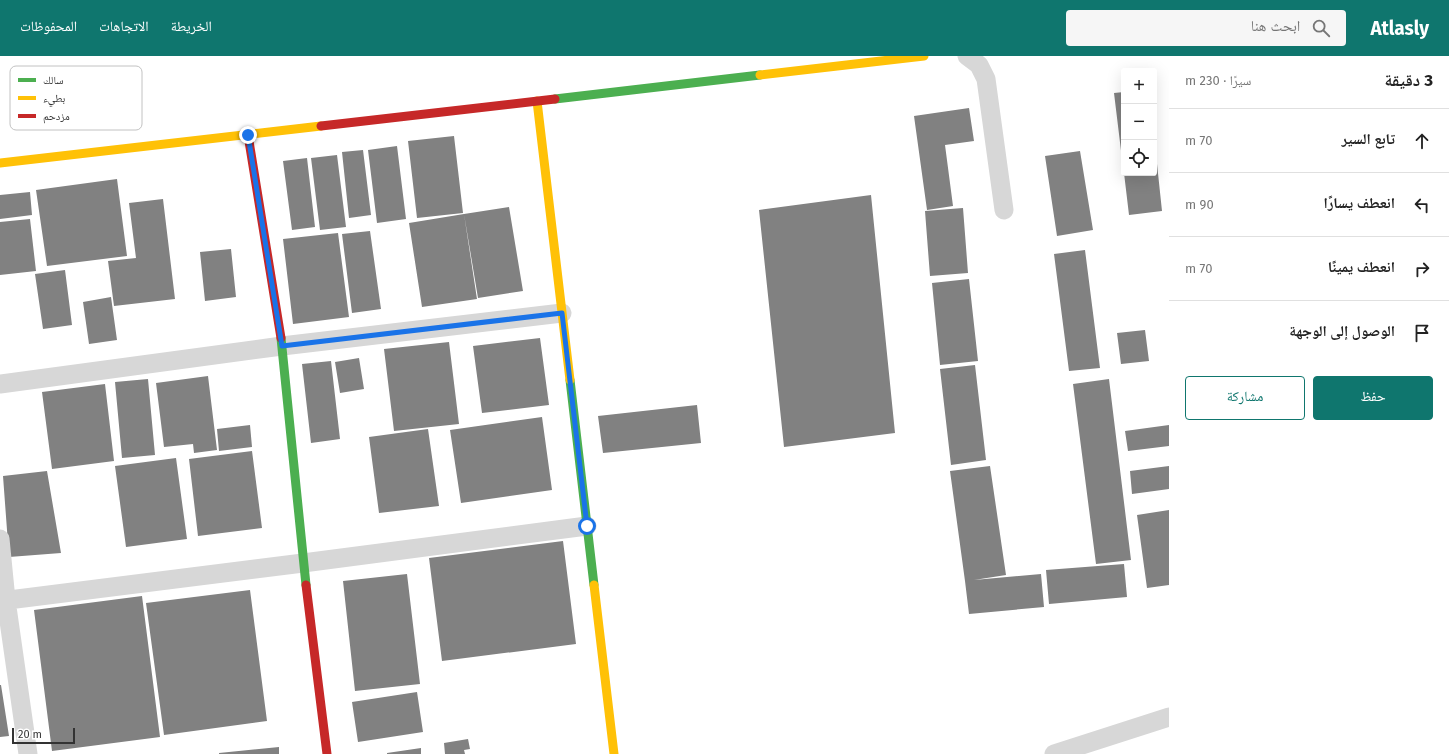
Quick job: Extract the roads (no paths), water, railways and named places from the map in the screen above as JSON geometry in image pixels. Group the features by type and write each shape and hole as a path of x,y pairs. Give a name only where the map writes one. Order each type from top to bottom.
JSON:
{"street":[{"path":"0,163 537,101 859,59 924,56"},
{"path":"967,56 979,65 986,80 1004,210"},
{"path":"537,101 614,754"},
{"path":"248,135 282,346 303,563 327,754"},
{"path":"0,384 282,346 562,313"},
{"path":"3,601 587,526"},
{"path":"0,539 3,601 28,754"},
{"path":"1054,754 1169,717"}]}
